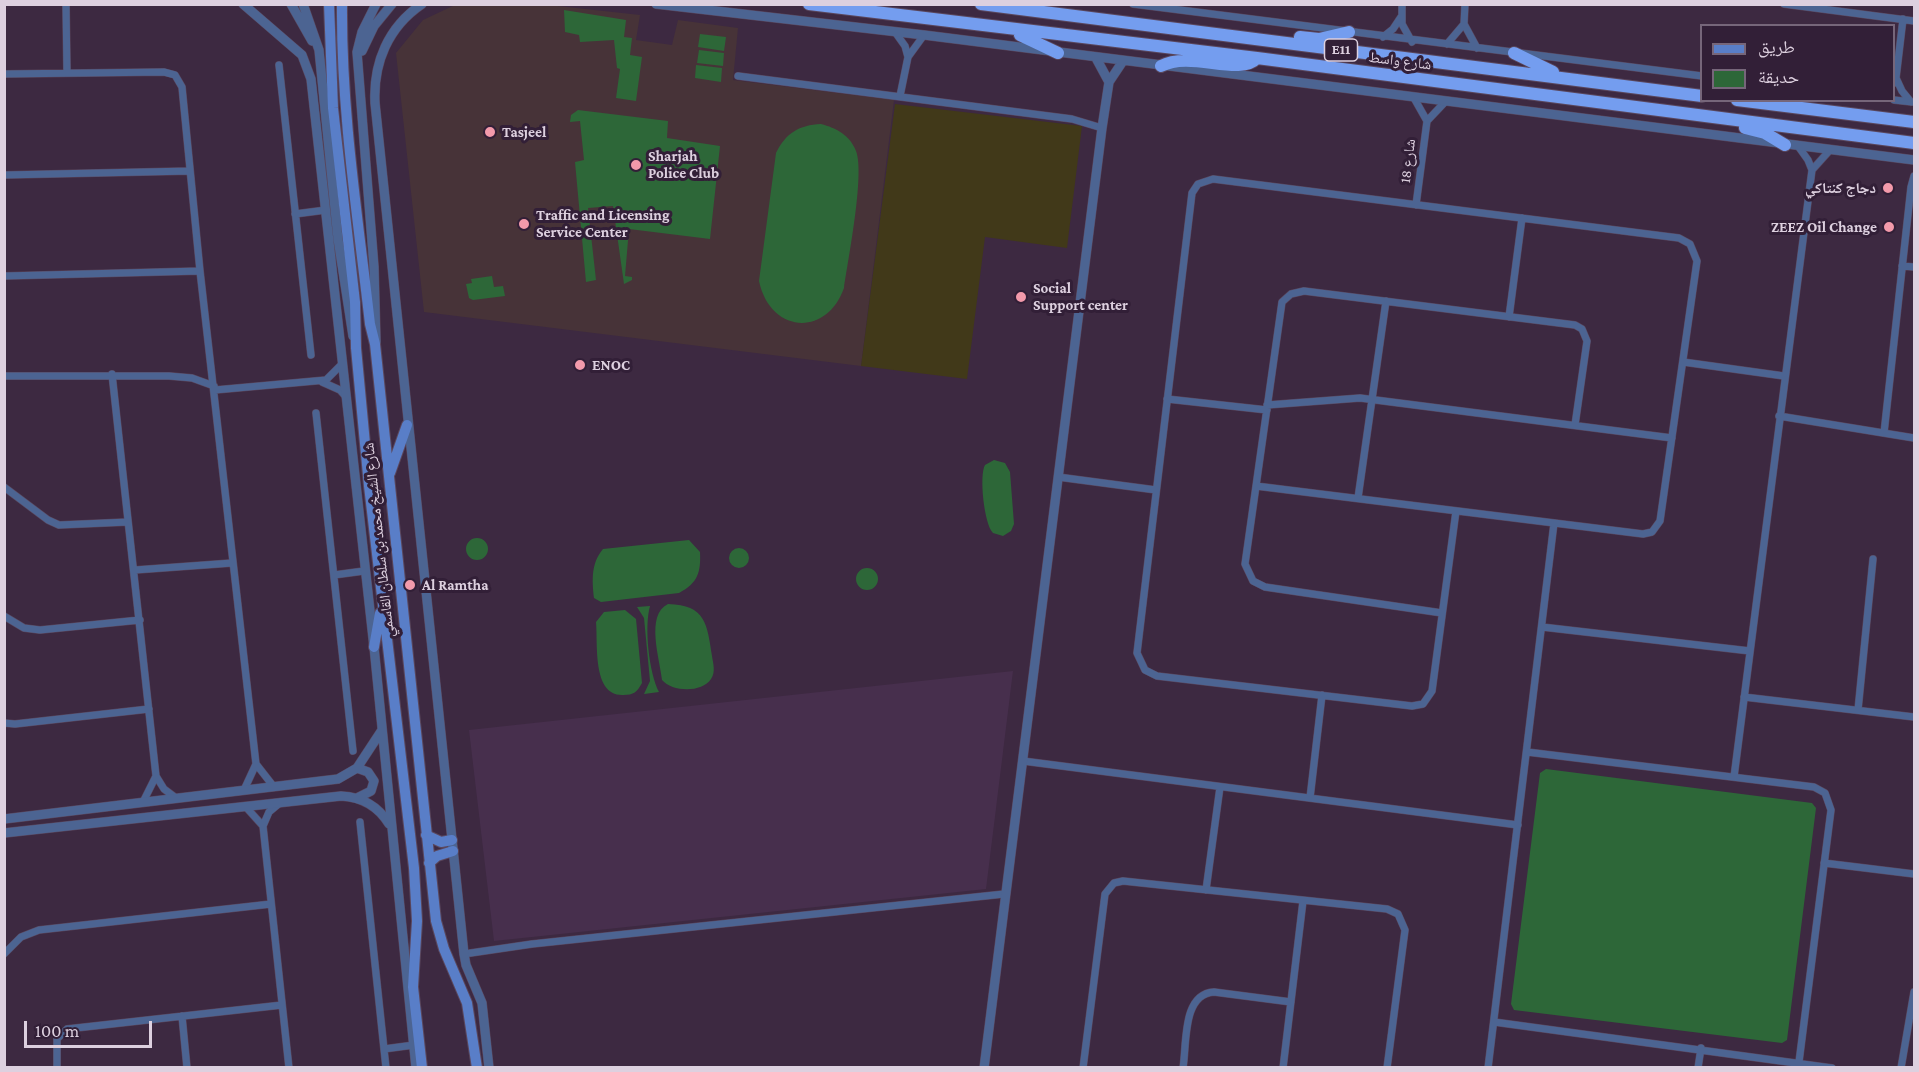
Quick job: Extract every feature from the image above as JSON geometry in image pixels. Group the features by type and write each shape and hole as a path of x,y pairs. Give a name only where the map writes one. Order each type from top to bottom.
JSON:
{"highway":[{"name":"شارع واسط","path":"809,4 1257,57 1914,143"},
{"name":"شارع واسط","path":"981,4 1700,96"},
{"path":"1008,29 1058,54"},
{"path":"1252,39 1267,33 1319,39 1349,32"},
{"path":"1514,53 1568,78"},
{"path":"1161,66 1184,58 1244,66 1257,57"},
{"path":"1753,102 1914,122"},
{"path":"1693,114 1706,122 1757,130 1785,145"}],"main road":[{"name":"شارع الشيخ محمد بن سلطان القاسمي","path":"329,4 333,108 356,302 356,348 381,603 414,868 417,921 413,987 422,1068"},
{"name":"شارع الشيخ محمد بن سلطان القاسمي","path":"342,4 342,68 346,117 370,324 375,344 429,864 438,931 467,1003 477,1068"},
{"path":"388,485 395,455 407,425"},
{"path":"374,647 381,603"},
{"path":"426,836 452,846"},
{"path":"429,864 452,846"}],"street":[{"path":"66,4 68,73"},
{"path":"243,4 302,55 310,70 374,647 390,826 416,1068"},
{"path":"291,4 309,34 320,71"},
{"path":"303,4 317,40 333,192 351,327 356,348"},
{"path":"375,344 374,267 357,64 359,40 376,4"},
{"path":"357,64 374,26 392,4"},
{"path":"422,4 401,22 381,54 374,90 407,425 464,954 466,965 482,1003 489,1068"},
{"path":"656,4 924,35 1058,54 1914,160"},
{"path":"1134,4 1412,42 1700,76"},
{"path":"1402,4 1401,17 1404,30 1412,42"},
{"path":"1465,4 1464,24 1477,48"},
{"path":"1784,4 1914,21"},
{"path":"1859,4 1859,13"},
{"path":"1382,38 1393,29 1401,17"},
{"path":"1903,20 1895,81 1913,102"},
{"path":"1447,45 1464,24"},
{"path":"895,32 905,46 908,57"},
{"path":"900,96 908,57 924,35"},
{"path":"1096,58 1109,82"},
{"path":"984,1068 1004,894 1023,761 1102,128 1109,82 1122,61"},
{"path":"279,65 311,355"},
{"path":"4,74 164,72 175,75 184,94 200,271 256,764 274,787"},
{"path":"738,76 1071,119 1102,128"},
{"name":"شارع 18","path":"1414,98 1427,121"},
{"path":"1895,100 1913,102"},
{"name":"شارع 18","path":"1416,205 1427,121 1445,102"},
{"path":"360,111 377,128"},
{"path":"1734,777 1812,170 1808,159 1798,146"},
{"path":"1812,170 1830,150"},
{"path":"4,175 190,171"},
{"path":"1884,433 1914,176"},
{"path":"1256,486 1643,534 1652,532 1660,521 1683,362 1696,261 1690,244 1679,238 1213,179 1198,184 1192,194 1156,490 1137,653 1141,666 1157,676 1412,706 1423,704 1432,690 1456,511"},
{"path":"326,210 333,192"},
{"path":"295,214 326,210"},
{"path":"1509,317 1522,218"},
{"path":"1902,266 1914,267"},
{"path":"4,276 200,271"},
{"path":"1442,613 1258,585 1249,576 1245,564 1280,308 1286,297 1304,291 1575,325 1585,333 1587,341 1575,425"},
{"path":"1358,498 1386,301"},
{"path":"1683,362 1784,376"},
{"path":"4,376 112,374 180,376 214,388 319,381 332,376 343,363"},
{"path":"112,374 156,776 164,789 176,798"},
{"path":"319,381 340,390 347,399"},
{"path":"1167,399 1267,407 1348,398 1372,399 1672,438"},
{"path":"316,413 353,751"},
{"path":"1779,416 1914,438"},
{"path":"1058,477 1156,490"},
{"path":"4,487 48,520 59,525 128,522"},
{"path":"1488,1068 1554,523"},
{"path":"1858,710 1873,559"},
{"path":"135,570 232,563"},
{"path":"334,575 364,571"},
{"path":"4,616 24,628 40,630 140,620"},
{"path":"1542,627 1750,651"},
{"path":"1310,798 1322,696"},
{"path":"1744,697 1914,717"},
{"path":"4,723 15,724 149,709"},
{"path":"382,730 357,768 338,779 6,819 5,832 334,797 357,798 380,811 390,826"},
{"path":"1527,752 1814,787 1825,793 1831,810 1799,1062"},
{"path":"1023,761 1518,825"},
{"path":"244,790 256,764"},
{"path":"357,768 368,772 374,781 371,791 357,798"},
{"path":"143,802 156,776"},
{"path":"1206,890 1220,787"},
{"path":"281,802 269,813 263,826 289,1068"},
{"path":"245,806 263,826"},
{"path":"360,822 387,1068"},
{"path":"1824,863 1914,874"},
{"path":"1083,1068 1107,890 1114,883 1123,881 1388,909 1402,919 1405,930 1387,1068"},
{"path":"464,954 532,944 1004,894"},
{"path":"1283,1068 1303,901"},
{"path":"4,954 21,938 39,930 271,904"},
{"path":"1184,1068 1191,1008 1202,994 1214,992 1291,1002"},
{"path":"1901,1068 1914,992"},
{"path":"57,1068 57,1040 67,1029 282,1005"},
{"path":"182,1016 188,1068"},
{"path":"1494,1022 1701,1048 1832,1068"},
{"path":"384,1049 414,1045"},
{"path":"1698,1068 1701,1048"}],"shaded area":[{"path":"455,5 549,5 640,15 636,40 672,45 678,20 738,28 733,80 894,100 861,366 424,312 396,53 423,20"},
{"path":"1013,671 986,889 494,941 469,730"}],"green space":[{"path":"564,10 626,20 624,37 632,38 630,55 642,57 636,101 616,98 620,69 617,68 614,40 580,42 579,35 565,32"},
{"path":"700,34 726,37 724,51 698,47"},
{"path":"699,50 724,53 723,66 697,63"},
{"path":"696,65 722,68 721,82 695,78"},
{"path":"578,110 668,121 667,138 720,146 710,239 629,229 625,276 632,277 632,280 624,284 613,206 588,208 596,280 586,282 575,162 584,160 580,121 570,122 571,115"},
{"path":"821,124 842,133 856,151 857,197 844,288 836,304 825,315 812,321 799,323 786,319 774,311 765,298 759,281 776,153 784,140 794,131 806,126"},
{"path":"492,276 494,287 503,286 505,296 473,300 469,298 466,284 472,283 471,279"},
{"path":"994,460 1005,463 1010,472 1014,524 1011,531 1003,536 993,533 990,528 983,499 983,470 985,465"},
{"path":"477,538 485,541 488,549 485,557 477,560 469,557 466,549 469,541"},
{"path":"689,540 700,552 699,571 694,581 679,593 601,602 594,598 594,566 603,549"},
{"path":"739,548 746,551 749,558 746,565 739,568 732,565 729,558 732,551"},
{"path":"863,568 871,568 878,575 878,583 871,590 863,590 856,583 856,575"},
{"path":"668,604 681,605 697,612 706,626 714,670 711,679 701,687 680,689 662,680 655,627 661,610"},
{"path":"650,606 647,626 648,650 655,684 659,692 644,694 650,681 644,618 637,607"},
{"path":"625,610 636,619 642,683 635,692 623,695 613,693 601,678 597,655 596,622 604,612"},
{"path":"1546,769 1812,803 1816,808 1787,1040 1782,1043 1514,1010 1511,1004 1540,773"}],"sand":[{"path":"895,104 1082,126 1067,248 985,237 967,379 861,366"}],"place":[{"name":"Tasjeel","path":"490,132"},
{"name":"Sharjah Police Club","path":"636,165"},
{"name":"دجاج كنتاكي","path":"1888,188"},
{"name":"Traffic and Licensing Service Center","path":"524,224"},
{"name":"ZEEZ Oil Change","path":"1889,227"},
{"name":"Social Support center","path":"1021,297"},
{"name":"ENOC","path":"580,365"},
{"name":"Al Ramtha","path":"410,585"}]}
